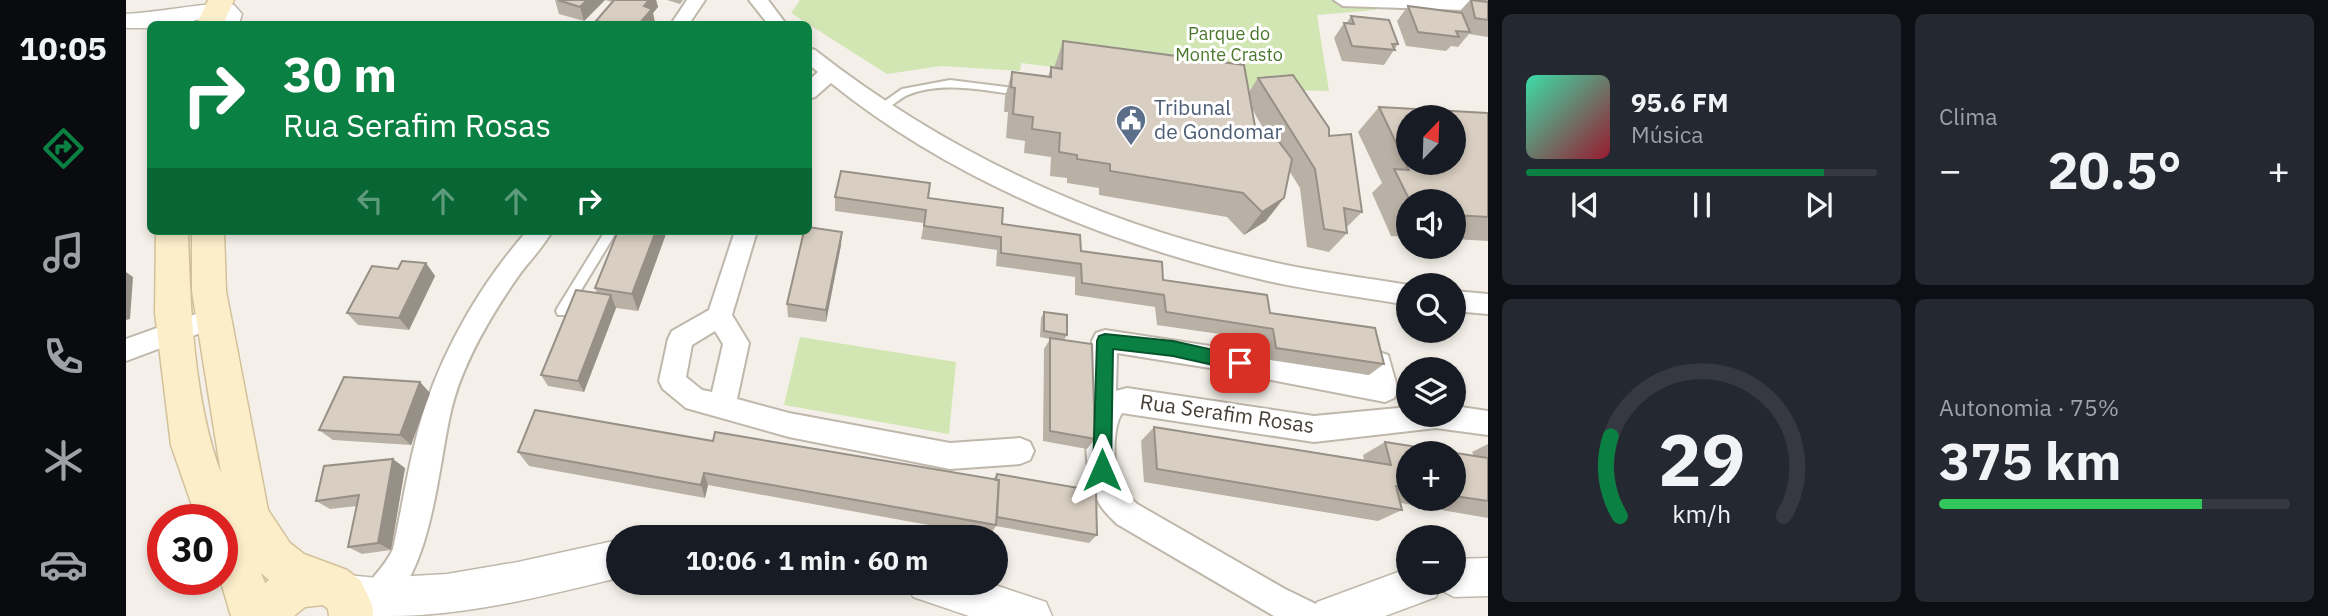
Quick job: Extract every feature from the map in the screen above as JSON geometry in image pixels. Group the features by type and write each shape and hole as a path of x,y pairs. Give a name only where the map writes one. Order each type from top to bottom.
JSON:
{"main road":[{"path":"207,16 245,0"},
{"path":"172,235 176,332 191,445 212,504"},
{"path":"208,235 209,291 249,517 275,558 290,570 356,601"},
{"path":"238,571 253,616"},
{"path":"264,616 276,601 292,590 308,584 356,601"}],"street":[{"path":"682,21 696,0"},
{"path":"758,0 775,21"},
{"path":"1343,0 1463,4 1488,8"},
{"path":"126,22 207,16"},
{"path":"812,57 830,73 934,144 1043,197 1160,241 1267,271 1396,293"},
{"path":"812,89 830,73"},
{"path":"356,601 396,576 407,551 438,408 446,386 493,296 518,256 537,235"},
{"path":"745,235 719,316 681,339 672,382 695,400 789,425 950,456 1020,451"},
{"path":"1466,302 1488,304"},
{"path":"719,316 736,342 722,407"},
{"path":"126,350 213,318"},
{"path":"1307,616 1274,600 1127,514 1110,496 1102,470 1101,421 1105,341 1173,348 1285,373 1385,390 1379,363"},
{"name":"Rua Serafim Rosas","path":"1101,421 1114,403 1127,400 1314,429 1436,416 1488,423"},
{"path":"356,601 498,585 606,562"},
{"path":"1466,578 1488,577"},
{"path":"1331,616 1396,592"},
{"path":"965,595 1032,616"}],"lane":[{"path":"880,108 906,91 950,83 1034,94"},
{"path":"562,311 609,235"}],"green space":[{"name":"Parque do Monte Crasto","path":"800,0 1386,0 1375,10 1317,15 1329,91 1229,89 1021,63 1020,71 941,66 887,74 812,26 812,21 804,21 791,13"},
{"path":"800,337 956,362 949,434 784,405"}],"building":[{"path":"558,0 587,0 580,7"},
{"path":"614,0 649,0 644,6 652,9 642,21 596,21"},
{"path":"1471,0 1488,2 1488,20 1475,18"},
{"path":"1408,6 1462,13 1470,32 1456,31 1459,37 1418,32"},
{"path":"1351,16 1389,20 1398,44 1392,44 1395,50 1352,46 1344,23 1354,24"},
{"name":"Tribunal de Gondomar","path":"1063,41 1244,65 1256,132 1273,134 1292,159 1284,198 1262,212 1243,193 1110,171 1110,164 1077,159 1077,155 1059,152 1060,133 1032,129 1033,117 1013,114 1015,88 1011,87 1012,72 1051,77 1051,67 1062,69"},
{"path":"1293,75 1329,128 1329,136 1351,134 1362,212 1344,208 1347,233 1324,229 1315,169 1258,78"},
{"path":"1379,107 1396,108 1396,143"},
{"path":"1466,112 1488,113 1488,217 1466,216 1466,189 1404,189 1397,175 1466,175"},
{"path":"841,171 930,183 928,198 1003,208 1002,224 1080,235 1081,251 1162,262 1163,280 1267,295 1270,313 1375,328 1384,364 1276,348 1273,329 1166,312 1164,295 1082,283 1081,264 1001,253 1001,237 924,226 926,210 835,197"},
{"path":"812,228 842,232 826,310 787,304 803,235 812,235"},
{"path":"616,235 654,235 632,294 595,288"},
{"path":"402,261 426,263 399,318 347,313 372,266 398,269"},
{"path":"576,290 611,295 578,381 541,375"},
{"path":"1044,312 1067,315 1067,335 1044,331"},
{"path":"1050,338 1092,344 1095,439 1050,431"},
{"path":"344,377 420,382 400,435 319,430"},
{"path":"535,410 713,441 715,432 999,480 996,525 704,473 701,485 518,452"},
{"path":"1154,427 1391,465 1385,442 1396,444 1396,509 1157,469"},
{"path":"1466,455 1488,458 1488,501 1466,498"},
{"path":"393,459 378,543 348,547 359,495 316,501 324,466"},
{"path":"997,474 1096,491 1097,535 997,517"}],"place":[{"name":"Tribunal de Gondomar","path":"1131,147"}],"route":[{"path":"1102,470 1101,421 1105,341 1173,348 1240,363"}]}
